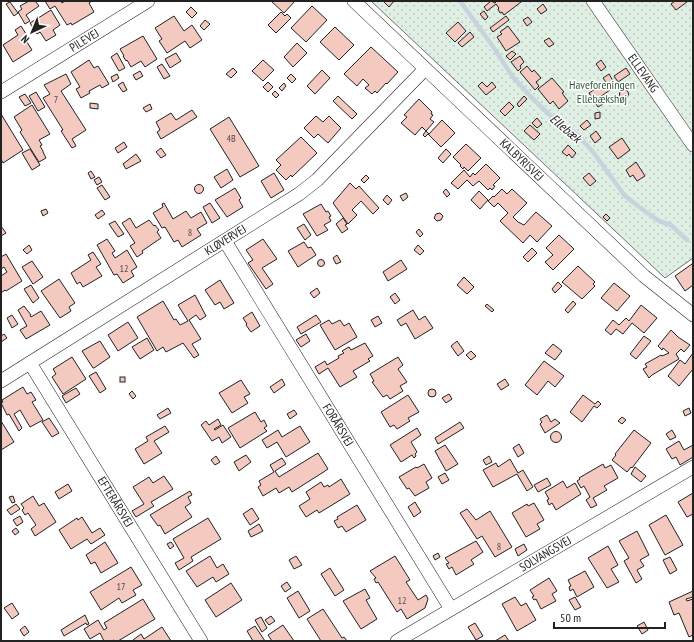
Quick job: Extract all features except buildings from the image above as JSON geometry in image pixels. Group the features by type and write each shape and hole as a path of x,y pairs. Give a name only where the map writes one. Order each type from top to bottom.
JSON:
{"street":[{"name":"PILEVEJ","path":"1,92 148,1"},
{"name":"KALBYRISVEJ","path":"354,1 644,276 693,315"},
{"name":"ELLEVANG","path":"593,1 693,145"},
{"name":"KLØVERVEJ","path":"1,381 225,242 299,194 317,180 425,69"},
{"name":"FORÅRSVEJ","path":"225,242 452,609"},
{"name":"EFTERÅRSVEJ","path":"30,363 201,641"},
{"name":"SOLVANGSVEJ","path":"397,641 693,467"}],"green space":[{"name":"Haveforeningen Ellebækshøj","path":"371,1 693,1 693,258 665,278"}],"waterway":[{"name":"Ellebæk","path":"460,1 512,76 554,119 578,135 593,152 625,196 659,221 671,225 687,240"}]}
